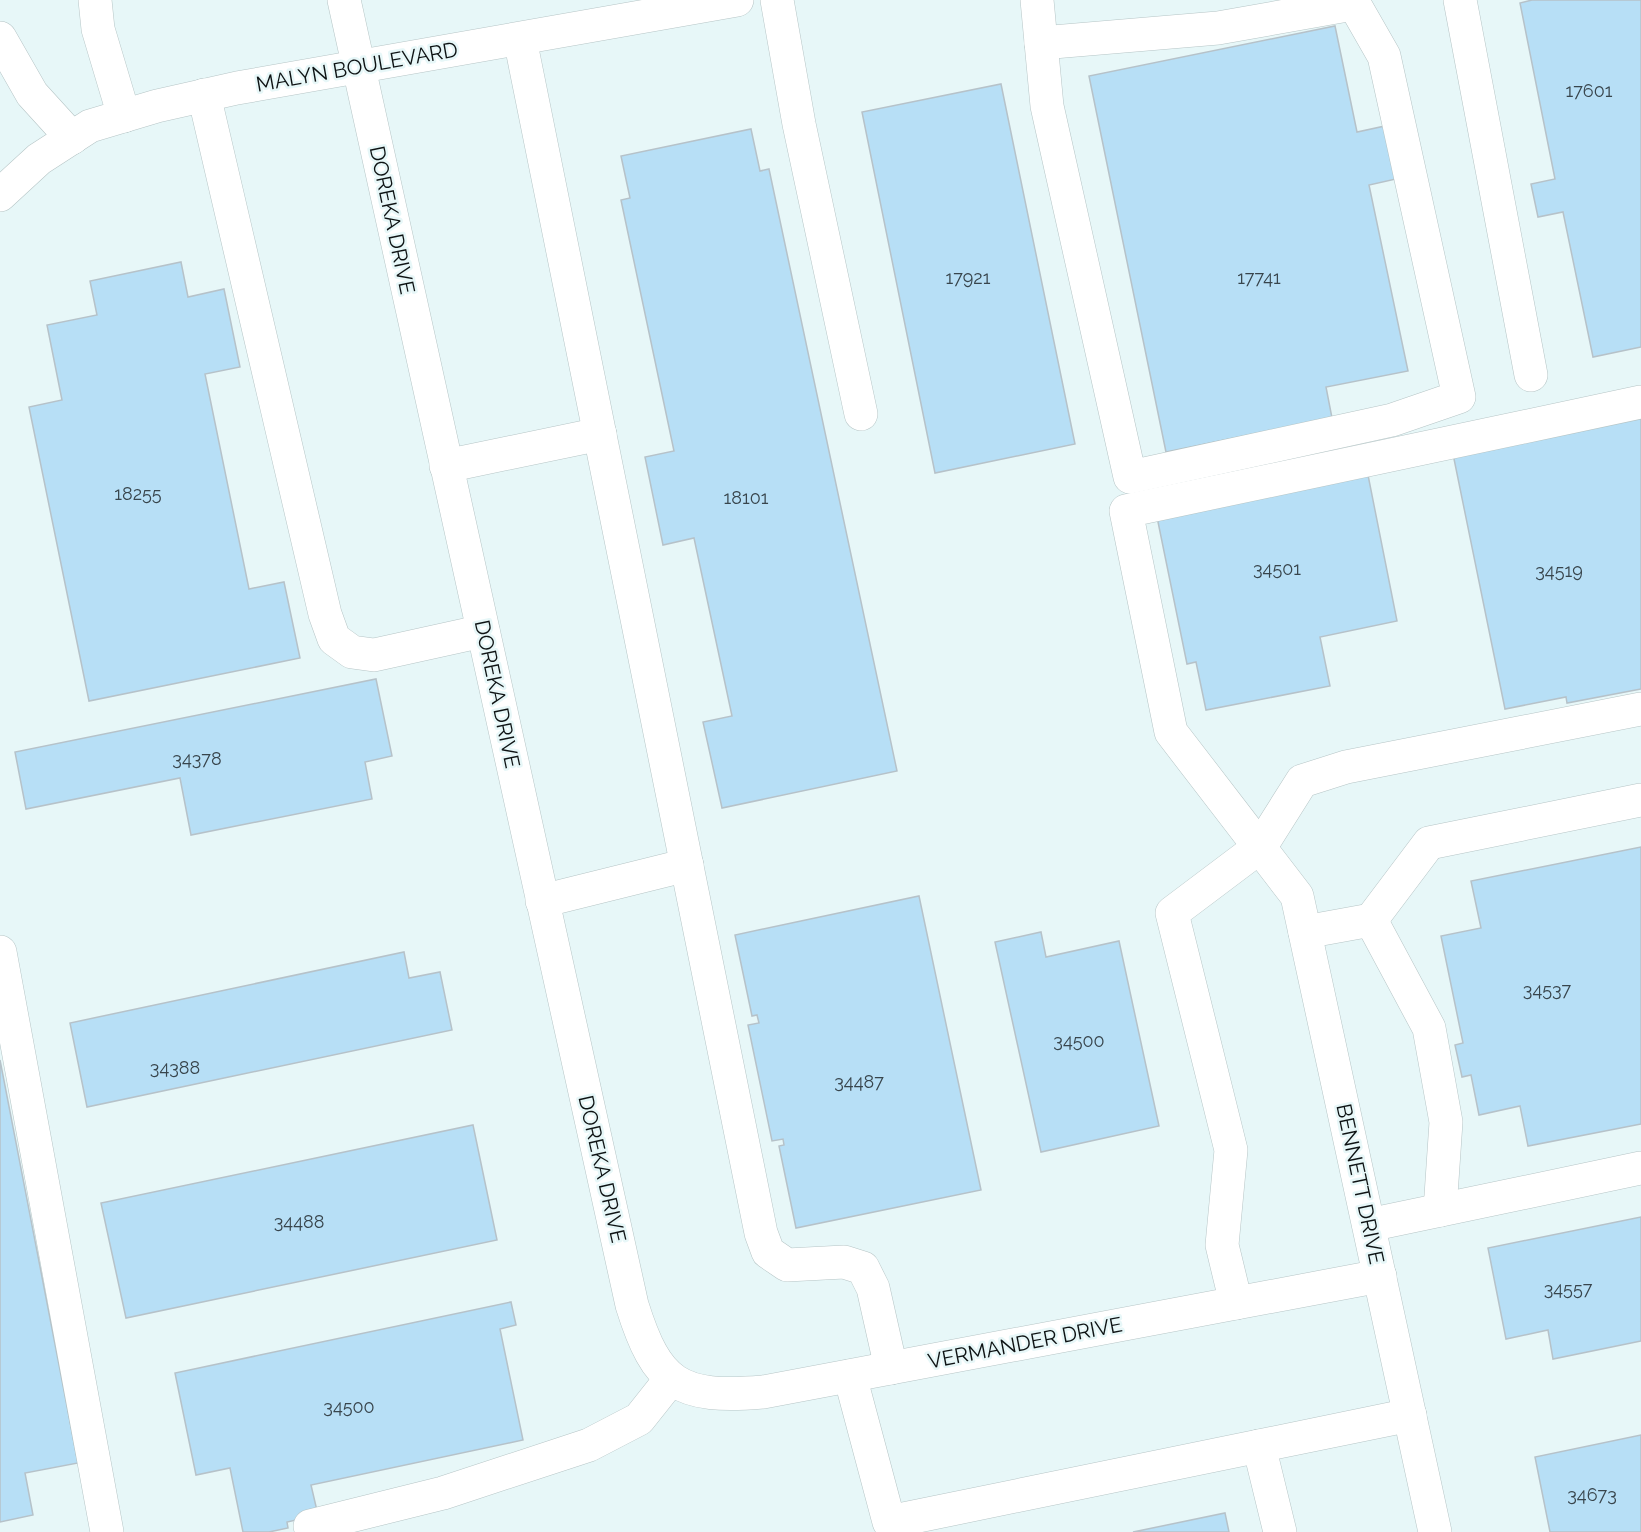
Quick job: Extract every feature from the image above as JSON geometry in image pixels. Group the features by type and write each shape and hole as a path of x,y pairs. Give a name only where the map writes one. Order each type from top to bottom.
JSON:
{"street":[{"path":"95,0 98,29 124,116"},
{"name":"DOREKA DRIVE","path":"344,0 632,1305 643,1341 657,1365 670,1380"},
{"name":"MALYN BOULEVARD","path":"6,177 90,126 204,95 737,0"},
{"path":"777,0 799,124 861,414"},
{"path":"1037,0 1041,43 1047,106 1130,477 1392,420 1459,397 1384,56 1353,2 1218,28 1041,43"},
{"path":"1460,0 1531,375"},
{"path":"0,38 32,94 72,138"},
{"path":"520,39 761,1233 768,1252 787,1265 844,1262 863,1268 873,1288 891,1368"},
{"path":"204,95 325,614 334,639 352,652 374,655 483,631"},
{"name":"BENNETT DRIVE","path":"1436,1532 1297,896 1261,846 1171,732 1126,511 1641,402"},
{"path":"446,466 600,434"},
{"path":"1236,1303 1221,1245 1231,1150 1172,913 1261,846 1302,781 1346,767 1641,709"},
{"path":"1305,932 1371,920 1429,843 1641,800"},
{"path":"542,901 687,865"},
{"path":"1371,920 1429,1028 1446,1122 1440,1210"},
{"path":"0,952 106,1532"},
{"path":"1369,1225 1641,1168"},
{"name":"VERMANDER DRIVE","path":"670,1380 724,1395 763,1392 1380,1276"},
{"path":"850,1376 889,1522 1410,1415"},
{"path":"310,1527 443,1493 589,1445 639,1419 670,1380"},
{"path":"1259,1446 1280,1532"}],"building":[{"path":"1532,0 1641,0 1641,347 1593,357 1563,212 1538,217 1531,184 1555,179 1520,3"},
{"path":"1335,26 1357,132 1385,126 1396,179 1369,185 1408,371 1326,387 1332,418 1166,452 1089,76"},
{"path":"1001,84 1075,444 935,473 862,112"},
{"path":"751,129 760,171 769,169 897,771 722,808 703,722 732,716 694,538 663,545 645,457 674,451 621,200 630,198 621,156"},
{"path":"181,262 188,297 224,289 240,367 205,374 249,589 284,582 300,658 89,701 29,407 62,400 47,325 97,315 90,281"},
{"path":"1641,415 1641,689 1567,703 1566,697 1505,709 1453,454"},
{"path":"1368,475 1397,621 1320,637 1330,686 1206,710 1196,662 1187,664 1157,517"},
{"path":"376,679 392,756 365,762 372,799 191,835 180,778 26,809 15,752"},
{"path":"1641,847 1641,1124 1528,1146 1520,1106 1479,1115 1471,1075 1462,1077 1455,1045 1463,1043 1441,936 1481,928 1471,881"},
{"path":"919,896 981,1190 796,1228 779,1146 784,1145 783,1139 772,1141 748,1025 759,1023 757,1015 752,1016 735,935"},
{"path":"1041,932 1046,957 1119,941 1159,1126 1041,1152 995,942"},
{"path":"404,952 409,978 440,972 452,1030 87,1107 70,1023"},
{"path":"0,1060 78,1463 25,1473 33,1515 0,1522"},
{"path":"473,1125 497,1240 126,1318 101,1203"},
{"path":"1641,1217 1641,1341 1553,1359 1548,1330 1506,1339 1488,1248"},
{"path":"511,1302 516,1325 500,1329 523,1440 311,1485 318,1515 287,1522 288,1528 269,1532 243,1532 230,1468 196,1475 175,1373"},
{"path":"1641,1435 1641,1532 1550,1532 1535,1457"},
{"path":"1225,1513 1229,1532 1133,1532"}]}
